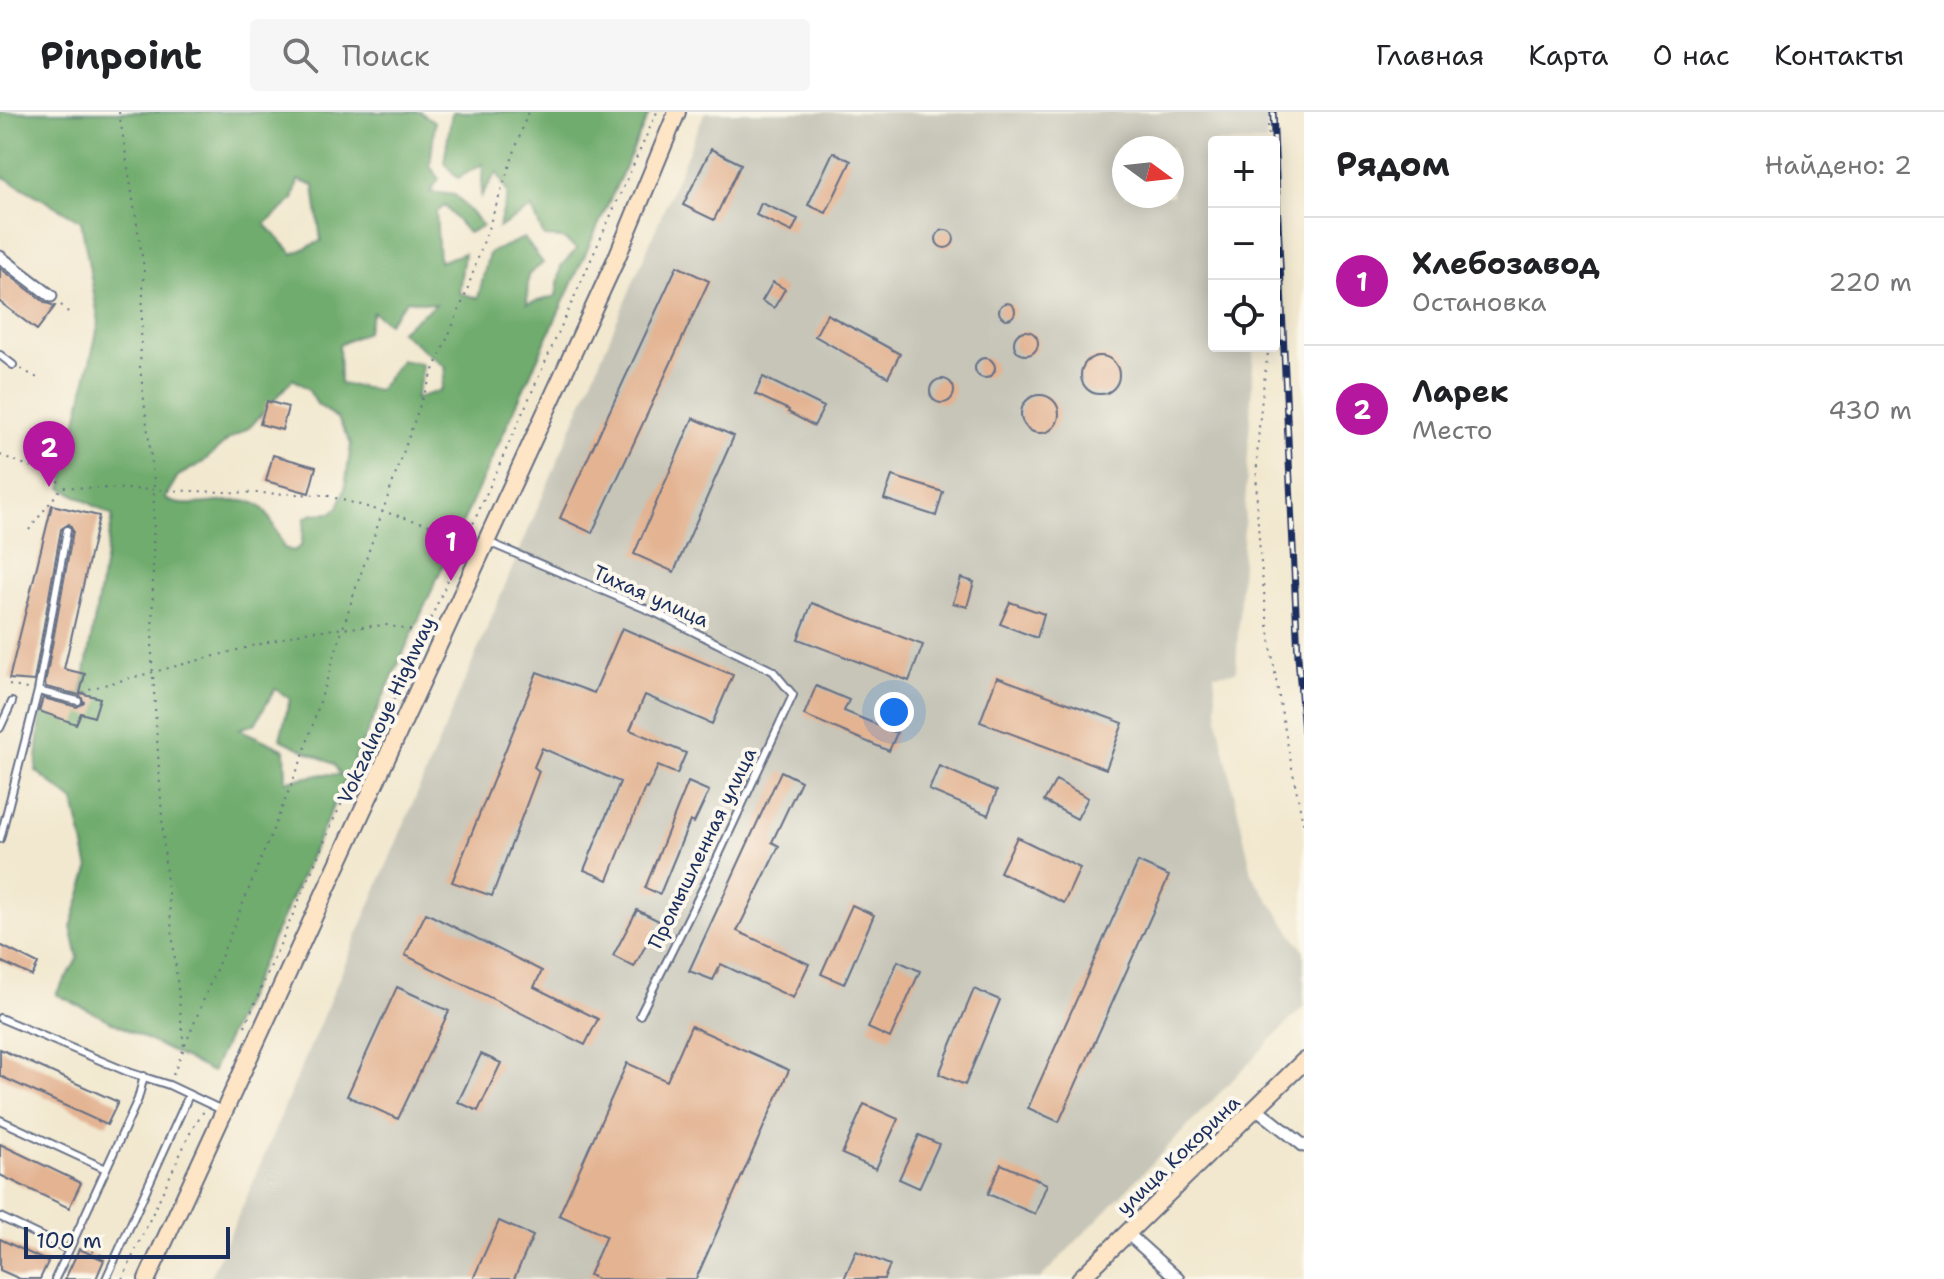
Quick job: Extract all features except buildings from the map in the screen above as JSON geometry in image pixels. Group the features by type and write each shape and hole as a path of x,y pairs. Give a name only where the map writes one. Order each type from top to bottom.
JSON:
{"main road":[{"name":"Vokzalnoye Highway","path":"147,1279 217,1107 617,257 677,112"},
{"name":"улица Кокорина","path":"1080,1279 1304,1061"}],"street":[{"path":"0,257 51,296"},
{"path":"1256,1108 1304,1146"},
{"path":"1126,1232 1178,1279"}],"lane":[{"path":"0,355 13,365"},
{"path":"0,839 38,691 67,530"},
{"name":"Тихая улица","path":"485,541 658,614 773,671 793,695"},
{"path":"38,691 78,701"},
{"name":"Промышленная улица","path":"640,1015 793,695"},
{"path":"0,728 12,702"},
{"path":"0,1018 217,1107"},
{"path":"55,1279 138,1099 144,1076"},
{"path":"106,1279 189,1095"},
{"path":"0,1120 106,1169"},
{"path":"0,1217 69,1250"}],"path":[{"path":"119,112 144,268 140,367 154,490 152,674 165,863 184,1049"},
{"path":"169,1085 303,756 343,628 422,399 465,296 528,112"},
{"path":"244,1030 334,819 401,685 657,112"},
{"path":"1268,125 1269,136"},
{"path":"51,296 71,315"},
{"path":"1268,352 1259,415 1257,503 1262,575 1277,691 1304,827"},
{"path":"13,365 41,380"},
{"path":"0,455 55,476 62,487"},
{"path":"62,487 325,495 485,541"},
{"path":"29,530 62,487"},
{"path":"78,701 85,690 310,631 386,625 423,634"},
{"path":"9,685 38,691"},
{"path":"122,1279 192,1129 217,1107"},
{"path":"85,1248 114,1261"}],"shaded area":[{"path":"705,112 1268,112 1266,136 1208,136 1208,352 1254,352 1236,672 1214,674 1219,727 1253,877 1304,951 1304,1006 1040,1279 209,1279 244,1203"}],"green space":[{"path":"0,112 420,112 435,122 430,166 439,179 430,192 455,195 483,226 468,233 445,206 436,212 439,262 464,253 459,293 478,298 489,253 524,238 543,263 528,275 527,304 556,296 561,266 577,249 562,238 544,237 532,208 498,228 508,194 497,172 481,196 483,164 458,178 444,163 452,112 650,112 212,1072 56,994 78,958 71,927 89,869 74,801 36,771 43,695 81,695 113,516 62,488 99,322 81,221 0,175","holes":["298,180 314,186 321,241 293,254 265,224 293,200","407,300 436,304 400,331 446,368 441,390 415,399 422,364 401,360 379,390 340,384 339,345 366,332 373,312 388,323","293,379 308,389 317,404 338,419 351,444 345,489 338,507 331,513 313,514 305,518 301,546 293,551 284,548 266,513 254,503 187,504 165,498 178,476 202,463 228,440 250,427","275,689 290,699 280,739 334,764 340,775 324,774 286,781 285,750 239,729 255,724"]}],"railway":[{"path":"1273,112 1304,732"}],"place":[{"name":"Ларек","path":"49,487"},
{"name":"Хлебозавод","path":"451,581"}]}
